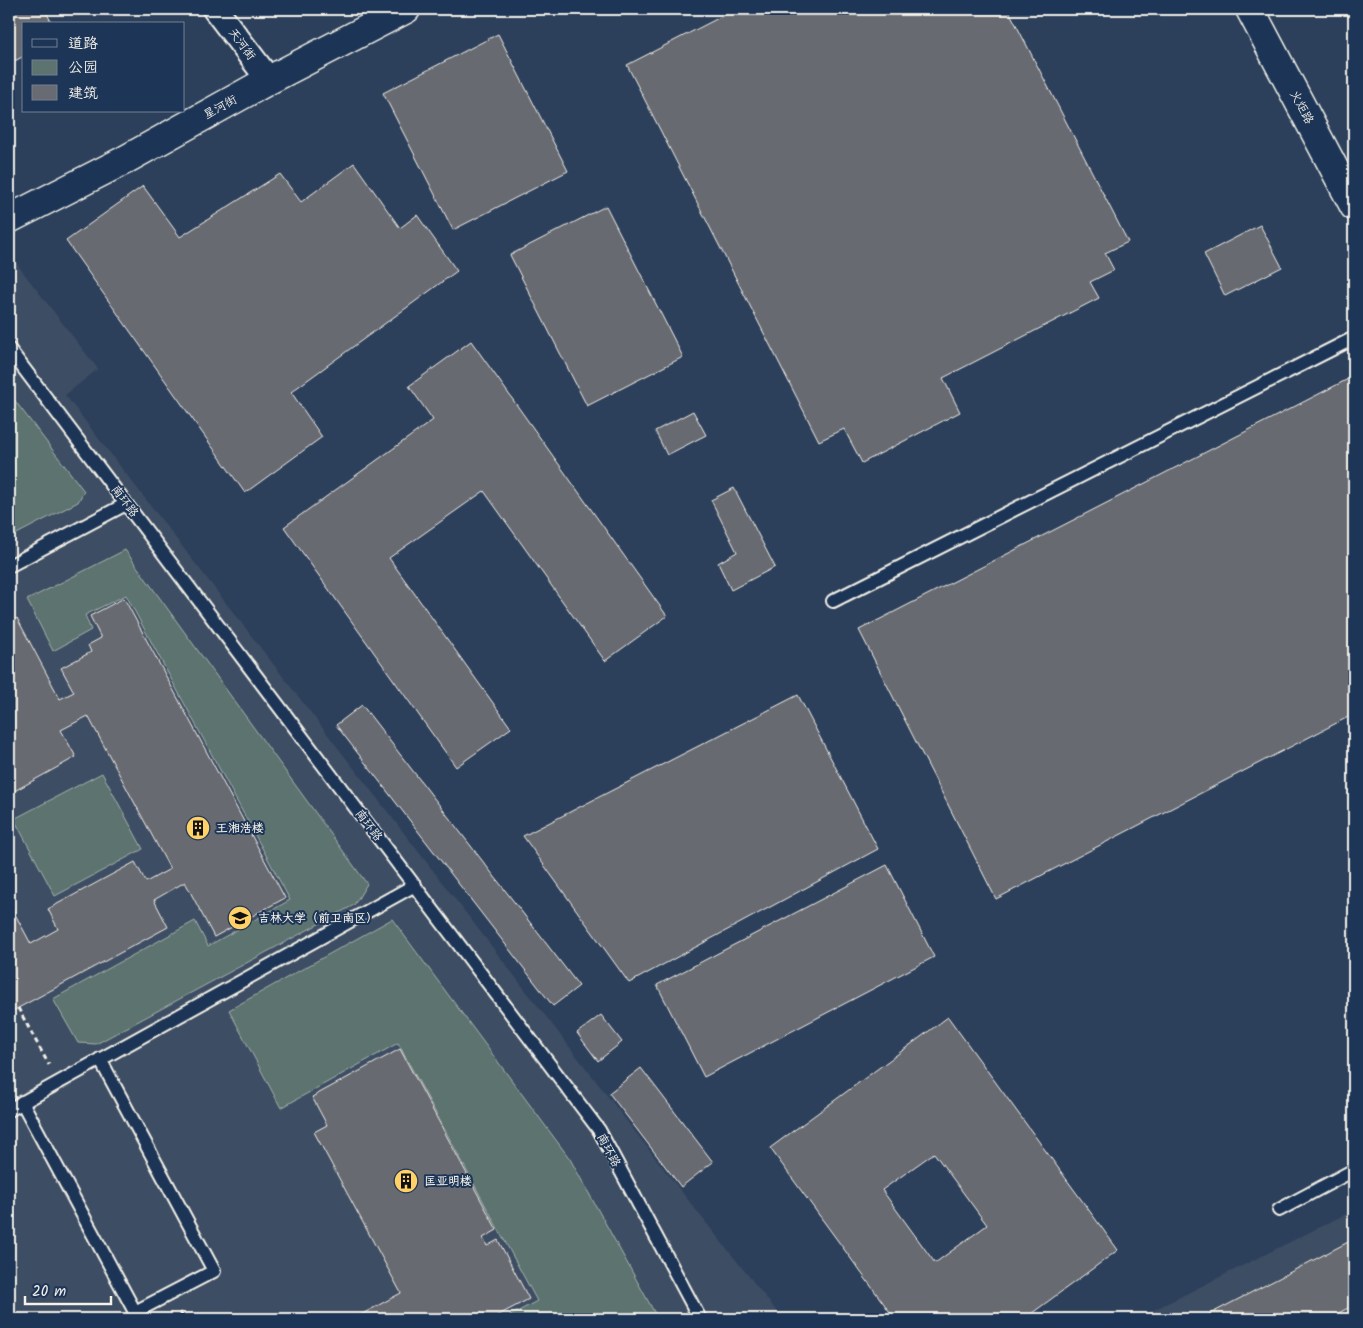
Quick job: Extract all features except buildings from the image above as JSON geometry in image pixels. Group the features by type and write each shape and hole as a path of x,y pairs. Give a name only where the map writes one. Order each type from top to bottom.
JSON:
{"street":[{"name":"天河街","path":"215,9 269,80"},
{"name":"星河街","path":"9,219 123,161 269,80 406,9"},
{"name":"火炬路","path":"1250,9 1354,206"}],"lane":[{"path":"833,601 1354,338"},
{"name":"南环路","path":"9,349 599,1130 700,1319"},
{"path":"9,566 126,504"},
{"path":"9,1110 415,885"},
{"path":"22,1102 135,1312 214,1271 100,1060"},
{"path":"1280,1210 1354,1170"}],"path":[{"path":"18,1008 58,1083"}],"shaded area":[{"name":"吉林大学（前卫南区）","path":"9,254 98,369 65,395 688,1200 783,1319 9,1319"},
{"path":"1354,1210 1354,1319 1136,1319"}],"green space":[{"path":"9,393 84,491 78,502 9,538"},
{"path":"125,550 367,884 354,905 96,1044 78,1043 53,999 195,921 208,946 290,900 126,595 85,615 91,630 53,651 27,600"},
{"path":"102,773 143,849 55,896 14,819"},
{"path":"392,919 570,1159 658,1319 504,1319 537,1301 398,1043 281,1108 229,1010"}],"place":[{"name":"王湘浩楼","path":"198,828"},
{"name":"吉林大学（前卫南区）","path":"240,918"},
{"name":"匡亚明楼","path":"406,1181"}]}
